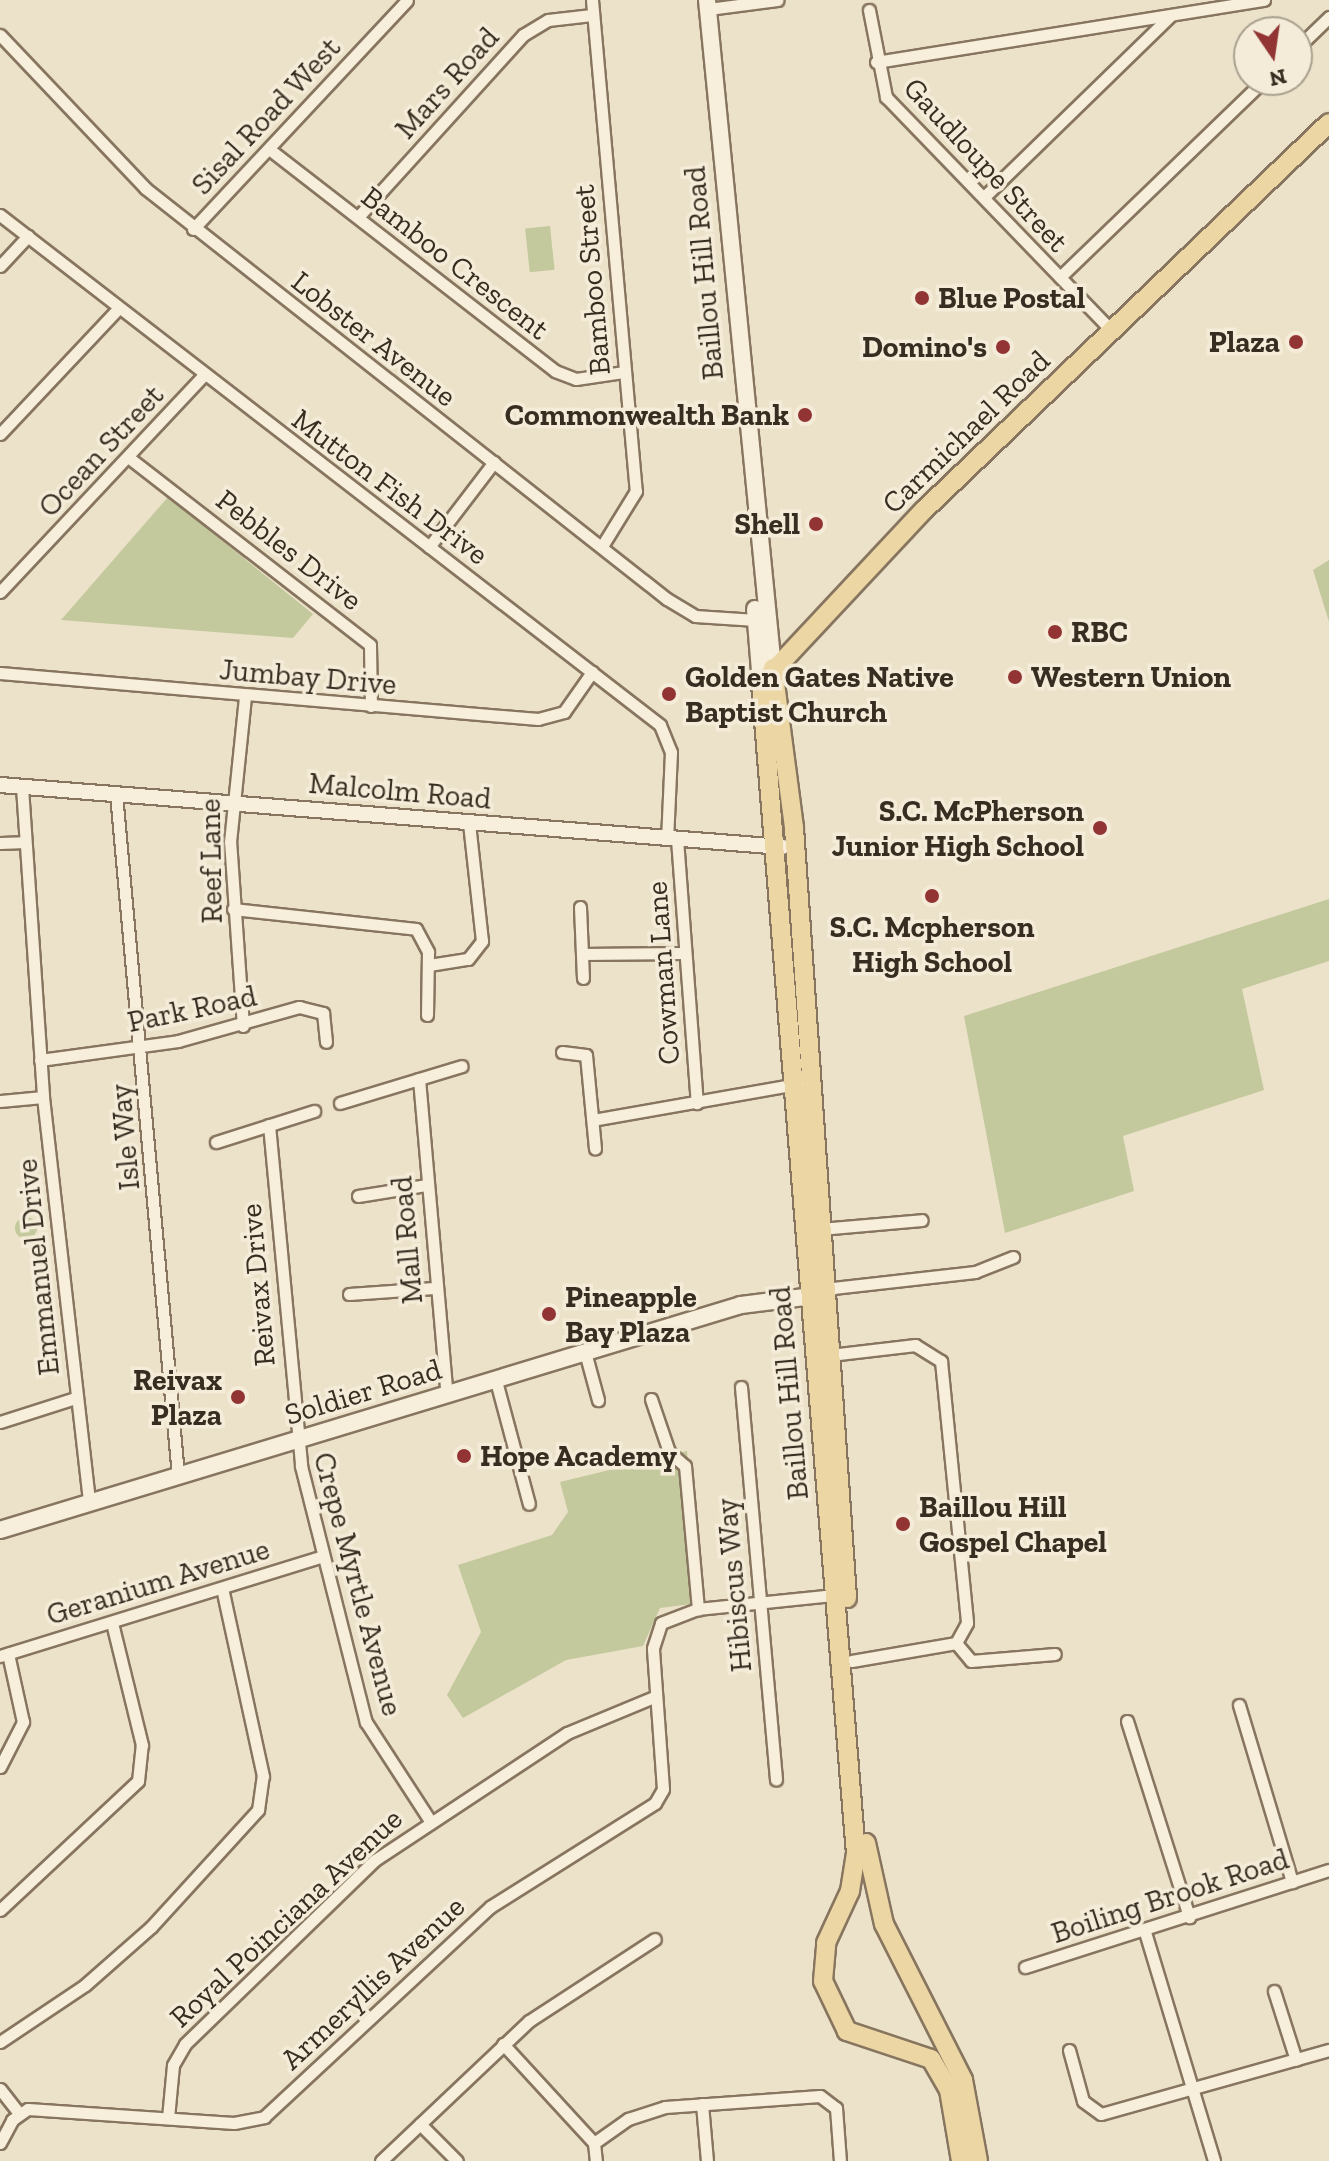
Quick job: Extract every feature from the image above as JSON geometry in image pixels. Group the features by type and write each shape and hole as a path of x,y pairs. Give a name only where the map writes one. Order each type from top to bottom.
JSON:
{"main road":[{"name":"Baillou Hill Road","path":"708,4 756,540 779,704 802,1084 820,1289 834,1595 856,1854 847,1899 824,1955 831,2009 856,2036 921,2051"},
{"name":"Carmichael Road","path":"761,684 794,646 1112,331 1329,123"},
{"name":"Baillou Hill Road","path":"756,540 756,620 761,684 786,847"},
{"path":"779,704 794,646"},
{"name":"Baillou Hill Road","path":"802,1084 820,1229 820,1289 830,1355 852,1661 875,1897 966,2089 978,2161"},
{"name":"Soldier Road","path":"0,1530 741,1305 820,1289"},
{"path":"847,1899 875,1897"},
{"path":"941,2031 921,2051 949,2090 961,2161"}],"street":[{"name":"Sisal Road West","path":"193,229 407,0"},
{"name":"Bamboo Street","path":"592,0 636,491 602,546"},
{"path":"708,4 777,0"},
{"path":"876,62 1264,0"},
{"name":"Gaudloupe Street","path":"869,10 876,62 886,97 985,196 1112,331"},
{"name":"Mars Road","path":"358,217 523,35 548,20 592,15"},
{"path":"985,196 1170,16"},
{"path":"1313,32 1329,17"},
{"name":"Lobster Avenue","path":"0,35 145,188 193,229 602,546 695,616 756,620"},
{"path":"1060,277 1247,96"},
{"name":"Bamboo Crescent","path":"269,149 555,371 576,379 624,372"},
{"name":"Mutton Fish Drive","path":"0,215 116,311 592,672 666,735 672,779 672,839"},
{"path":"0,266 28,236"},
{"path":"0,434 116,311"},
{"name":"Ocean Street","path":"0,592 203,376"},
{"name":"Pebbles Drive","path":"128,457 370,645 371,706"},
{"path":"429,547 494,462"},
{"name":"Jumbay Drive","path":"0,673 245,696 551,717 572,704 592,672"},
{"name":"Reef Lane","path":"243,1026 233,909 232,804 245,696"},
{"name":"Malcolm Road","path":"0,785 786,847"},
{"name":"Emmanuel Drive","path":"22,787 43,1097 89,1503"},
{"name":"Isle Way","path":"116,794 178,1475"},
{"path":"429,965 468,959 482,941 469,823"},
{"name":"Cowman Lane","path":"672,839 697,1103"},
{"path":"0,843 25,842"},
{"path":"580,907 583,978"},
{"path":"233,909 405,924 423,939 429,965 427,1015"},
{"path":"582,954 684,953"},
{"name":"Park Road","path":"40,1060 140,1046 243,1026 311,1007 323,1013 326,1042"},
{"path":"562,1052 586,1055 595,1149"},
{"path":"340,1103 462,1066"},
{"name":"Mall Road","path":"419,1079 434,1288 447,1396"},
{"path":"593,1120 802,1084"},
{"path":"0,1101 43,1097"},
{"path":"216,1142 314,1111"},
{"name":"Reivax Drive","path":"269,1125 296,1442"},
{"path":"358,1196 427,1185"},
{"path":"820,1229 922,1220"},
{"path":"820,1289 975,1272 1013,1257"},
{"path":"349,1294 434,1288"},
{"path":"830,1355 915,1345 941,1361 967,1623 956,1643"},
{"path":"585,1352 598,1400"},
{"path":"496,1381 529,1504"},
{"name":"Hibiscus Way","path":"741,1387 776,1779"},
{"path":"0,1422 75,1398"},
{"path":"651,1399 669,1452 685,1466 698,1609"},
{"name":"Crepe Myrtle Avenue","path":"296,1442 366,1722 429,1819"},
{"name":"Geranium Avenue","path":"4,1655 323,1556"},
{"path":"0,2042 85,1985 151,1927 258,1810 263,1776 222,1588"},
{"name":"Armeryllis Avenue","path":"19,2113 234,2123 264,2117 490,1907 646,1813 663,1789 654,1697 661,1623 698,1609 834,1595"},
{"path":"0,1910 138,1781 142,1745 112,1623"},
{"path":"956,1643 971,1661 1055,1654"},
{"path":"852,1661 956,1643"},
{"path":"0,1767 23,1722 4,1655"},
{"name":"Royal Poinciana Avenue","path":"168,2118 173,2065 185,2044 375,1860 429,1819 567,1733 654,1697"},
{"path":"1239,1705 1292,1882"},
{"path":"1127,1721 1189,1917"},
{"name":"Boiling Brook Road","path":"1025,1967 1145,1932 1329,1870"},
{"path":"1145,1932 1214,2161"},
{"path":"381,2161 503,2044 655,1939"},
{"path":"1274,1991 1296,2060"},
{"path":"503,2044 594,2143 596,2161"},
{"path":"1069,2050 1094,2113 1194,2092 1329,2050"},
{"path":"0,2089 19,2113 0,2143"},
{"path":"594,2143 628,2119 702,2104 820,2096 836,2108 840,2161"},
{"path":"702,2104 707,2161"},
{"path":"420,2124 457,2161"}],"green space":[{"path":"550,226 555,270 530,272 525,229"},
{"path":"168,497 313,614 293,638 61,620"},
{"path":"1329,560 1329,622 1313,570"},
{"path":"1329,899 1329,961 1242,989 1264,1090 1123,1136 1134,1191 1005,1233 964,1016"},
{"path":"26,1217 34,1220 37,1228 34,1236 26,1239 18,1236 15,1228 18,1220"},
{"path":"687,1451 699,1603 660,1608 643,1646 566,1660 463,1718 447,1695 481,1632 458,1565 552,1535 568,1512 560,1482"}],"place":[{"name":"Blue Postal","path":"922,298"},
{"name":"Plaza","path":"1296,342"},
{"name":"Domino's","path":"1003,347"},
{"name":"Commonwealth Bank","path":"805,415"},
{"name":"Shell","path":"816,524"},
{"name":"RBC","path":"1055,632"},
{"name":"Western Union","path":"1015,677"},
{"name":"Golden Gates Native Baptist Church","path":"669,694"},
{"name":"S.C. McPherson Junior High School","path":"1100,828"},
{"name":"S.C. Mcpherson High School","path":"932,896"},
{"name":"Pineapple Bay Plaza","path":"549,1314"},
{"name":"Reivax Plaza","path":"238,1397"},
{"name":"Hope Academy","path":"464,1456"},
{"name":"Baillou Hill Gospel Chapel","path":"903,1524"}]}
